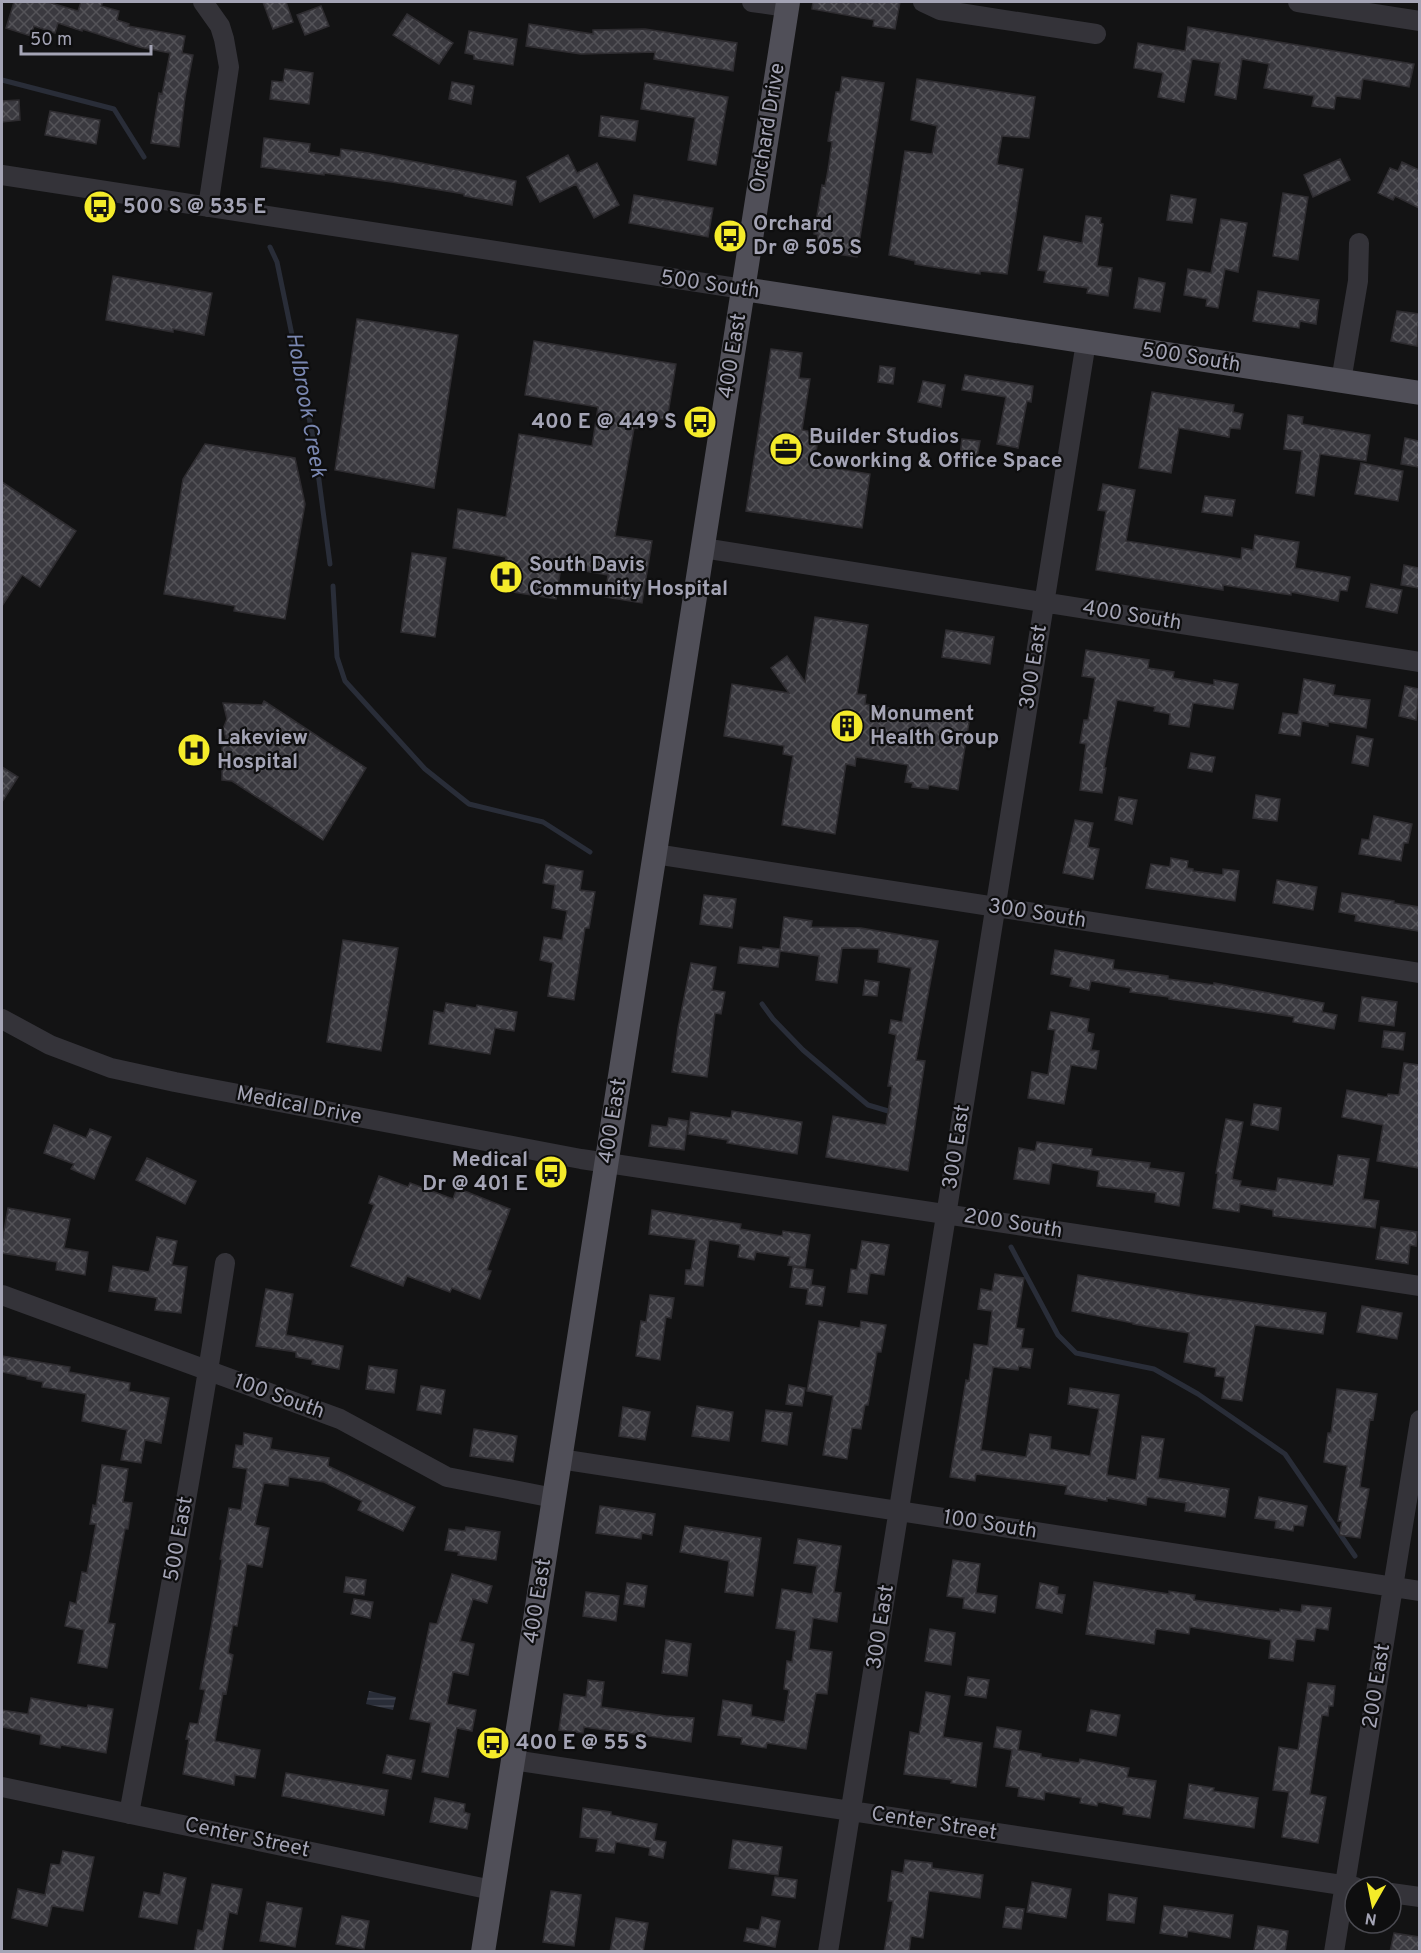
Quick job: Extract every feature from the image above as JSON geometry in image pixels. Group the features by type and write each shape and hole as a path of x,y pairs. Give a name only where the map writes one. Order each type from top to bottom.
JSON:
{"main road":[{"name":"Orchard Drive","path":"743,290 788,4"},
{"name":"500 South","path":"743,290 1419,393"},
{"name":"400 East","path":"483,1952 743,290"}],"street":[{"path":"203,2 220,26 225,39 229,67 208,207"},
{"path":"752,2 788,4"},
{"path":"923,2 940,10 1096,34"},
{"path":"1298,2 1419,21"},
{"name":"500 South","path":"2,175 743,290"},
{"path":"1341,381 1358,281 1359,243"},
{"name":"300 East","path":"828,1952 1086,342"},
{"name":"400 South","path":"703,548 1419,662"},
{"name":"300 South","path":"655,854 1419,973"},
{"name":"Medical Drive","path":"2,1019 70,1054 133,1073 607,1163"},
{"name":"200 South","path":"607,1163 1419,1286"},
{"name":"500 East","path":"129,1814 225,1263"},
{"name":"100 South","path":"2,1295 340,1419 447,1477 554,1498"},
{"name":"200 East","path":"1352,1875 1419,1420"},
{"name":"100 South","path":"560,1459 1419,1591"},
{"name":"Center Street","path":"513,1760 1343,1885"},
{"name":"Center Street","path":"2,1787 492,1890"},
{"path":"1403,1895 1419,1897"},
{"name":"200 East","path":"1334,1952 1343,1915"}],"shaded area":[{"path":"369,1691 396,1697 393,1710 366,1704"}],"building":[{"path":"14,2 48,2 78,11 81,2 103,2 101,6 119,11 117,20 129,24 128,26 185,36 182,53 193,55 179,147 151,143 159,93 162,94 170,53 139,47 58,23 55,33 34,26 31,36 6,28"},
{"path":"263,2 286,2 293,22 273,29"},
{"path":"813,2 900,2 895,29 873,26 874,20 812,9"},
{"path":"321,6 329,26 305,35 297,15"},
{"path":"407,14 453,43 439,64 393,35"},
{"path":"529,24 593,34 593,30 645,29 737,43 733,71 654,59 655,52 581,54 526,46"},
{"path":"1188,27 1414,64 1409,87 1363,79 1360,99 1336,96 1334,109 1312,106 1314,96 1264,88 1269,64 1242,59 1236,99 1215,95 1220,63 1192,59 1184,102 1158,97 1163,73 1134,68 1138,43 1185,51"},
{"path":"469,31 517,39 513,65 474,59 474,55 465,53"},
{"path":"285,69 313,73 309,104 270,99 272,81 283,82"},
{"path":"842,77 884,83 857,257 815,251 818,235 814,234 832,142 828,141 836,92 840,92"},
{"path":"917,79 1035,97 1029,138 1002,136 997,164 1023,169 1007,274 980,271 980,274 933,267 915,264 915,261 889,255 905,151 932,154 937,126 911,120"},
{"path":"452,82 474,86 471,104 449,99"},
{"path":"645,83 728,97 716,165 688,160 695,118 641,109"},
{"path":"19,100 20,120 2,122 2,101"},
{"path":"50,111 100,120 96,144 45,135"},
{"path":"601,116 638,121 635,141 599,136"},
{"path":"264,138 310,144 309,152 340,157 341,149 516,181 512,205 392,182 261,167"},
{"path":"568,155 577,173 597,163 619,205 594,218 576,184 540,202 527,177"},
{"path":"1340,159 1350,180 1313,197 1304,175"},
{"path":"1402,162 1419,170 1419,208 1395,196 1393,200 1378,193 1390,168 1398,171"},
{"path":"1283,193 1308,197 1298,260 1273,256"},
{"path":"634,195 713,208 708,237 629,223"},
{"path":"1171,195 1196,199 1192,223 1167,220"},
{"path":"1086,216 1101,218 1100,223 1103,224 1097,266 1112,268 1108,296 1087,293 1088,288 1044,282 1046,271 1038,270 1044,236 1082,243"},
{"path":"1221,219 1247,223 1238,272 1225,269 1218,308 1206,306 1207,299 1184,295 1188,269 1211,273"},
{"path":"113,276 212,293 204,335 106,320"},
{"path":"1139,278 1165,283 1160,312 1134,308"},
{"path":"1258,291 1319,300 1316,324 1300,321 1299,328 1253,321"},
{"path":"1397,311 1419,314 1417,346 1391,341"},
{"path":"357,319 458,335 434,488 335,470"},
{"path":"534,341 676,364 667,420 643,416 641,429 634,428 615,536 652,541 642,603 605,597 608,575 561,567 556,599 500,590 506,557 453,548 458,509 506,517 519,434 592,446 598,407 525,395"},
{"name":"Builder Studios Coworking & Office Space","path":"771,349 802,353 799,378 810,379 802,430 819,433 814,465 870,474 862,528 746,511"},
{"path":"880,366 895,368 893,384 878,382"},
{"path":"965,375 1033,386 1031,402 1027,401 1018,448 997,444 1006,397 962,390"},
{"path":"923,381 945,385 941,407 918,402"},
{"path":"1152,392 1234,405 1233,412 1243,414 1240,429 1230,428 1229,437 1179,428 1171,473 1139,468"},
{"path":"1288,415 1303,417 1302,424 1370,435 1366,461 1320,454 1314,496 1296,493 1302,451 1284,449"},
{"path":"1405,438 1419,441 1419,467 1401,464"},
{"path":"962,439 980,441 977,457 960,455"},
{"path":"205,444 295,458 305,504 285,619 234,611 235,606 164,594 183,479"},
{"path":"1361,463 1403,471 1398,501 1355,494"},
{"path":"2,482 76,531 40,587 22,575 2,606"},
{"path":"1103,484 1135,490 1126,541 1241,559 1242,548 1253,550 1255,535 1299,542 1295,568 1350,577 1347,591 1340,590 1338,601 1291,592 1291,595 1223,585 1223,590 1096,570 1106,511 1098,510"},
{"path":"1205,496 1235,500 1232,516 1202,512"},
{"path":"412,553 446,558 435,637 401,632"},
{"path":"1404,565 1419,568 1419,588 1401,585"},
{"path":"1371,584 1402,590 1397,613 1366,607"},
{"name":"Monument Health Group","path":"815,617 868,625 857,694 866,695 865,704 933,715 934,710 970,716 958,790 929,785 928,789 912,787 913,783 905,782 908,765 856,757 855,766 846,764 835,834 782,825 793,756 783,754 784,746 724,736 732,684 789,693 771,668 787,656 805,682"},
{"path":"946,630 994,637 990,664 942,657"},
{"path":"1086,650 1149,660 1148,668 1174,672 1173,678 1214,685 1214,680 1238,684 1233,709 1193,703 1189,727 1169,724 1170,714 1154,711 1155,707 1117,700 1104,768 1106,768 1102,793 1080,790 1086,744 1080,743 1084,720 1088,720 1095,678 1082,676"},
{"path":"1304,679 1335,685 1333,695 1370,700 1366,728 1328,722 1328,726 1302,721 1300,736 1279,733 1283,713 1298,715"},
{"path":"1405,686 1419,689 1416,720 1399,716"},
{"path":"264,701 366,768 323,840 232,781 222,780 222,748 226,738 223,729 227,719 223,703 262,705"},
{"path":"1357,736 1373,739 1368,766 1352,763"},
{"path":"1191,753 1215,757 1212,772 1188,768"},
{"path":"2,767 18,777 2,802"},
{"path":"1256,795 1280,799 1277,821 1253,818"},
{"path":"1119,797 1137,800 1132,824 1115,820"},
{"path":"1374,816 1412,824 1408,843 1404,843 1401,861 1359,854 1362,839 1369,840"},
{"path":"1075,820 1093,823 1088,847 1099,849 1093,879 1063,873"},
{"path":"1171,858 1188,861 1187,868 1193,871 1223,875 1223,869 1239,871 1235,901 1146,888 1151,864 1170,867"},
{"path":"546,865 583,871 580,890 595,892 589,928 585,928 574,1000 548,996 553,963 540,960 544,937 562,940 567,911 552,908 555,885 543,883"},
{"path":"1277,880 1317,887 1313,910 1273,903"},
{"path":"1342,893 1419,907 1419,931 1355,921 1356,915 1339,912"},
{"path":"704,895 736,899 732,928 700,924"},
{"path":"784,917 812,921 811,927 861,928 938,941 916,1060 925,1061 908,1171 826,1157 833,1116 886,1125 892,1086 888,1086 896,1035 889,1033 891,1020 902,1022 911,968 878,962 879,949 842,948 837,983 816,980 819,956 780,951 778,967 738,963 740,947 763,950 763,947 780,949"},
{"path":"343,940 398,948 381,1051 327,1042"},
{"path":"1055,950 1114,960 1113,969 1168,976 1168,979 1214,985 1214,983 1324,1003 1322,1012 1337,1015 1334,1029 1293,1022 1294,1017 1169,999 1169,997 1130,992 1131,988 1091,981 1089,990 1070,986 1072,978 1051,974"},
{"path":"691,963 716,967 712,990 725,992 721,1014 715,1013 707,1077 672,1072"},
{"path":"865,980 879,982 877,996 863,995"},
{"path":"1362,997 1397,1002 1394,1026 1359,1021"},
{"path":"446,1003 476,1008 477,1005 517,1012 514,1031 495,1028 490,1054 429,1044 434,1011 444,1013"},
{"path":"1051,1012 1089,1019 1087,1032 1094,1034 1091,1050 1099,1051 1096,1069 1071,1065 1064,1104 1028,1098 1032,1072 1048,1075 1055,1030 1048,1029"},
{"path":"1384,1031 1405,1033 1403,1050 1382,1047"},
{"path":"1404,1063 1419,1065 1419,1168 1377,1161 1383,1125 1342,1117 1347,1090 1387,1097 1388,1094 1399,1095"},
{"path":"1254,1104 1281,1108 1278,1130 1251,1125"},
{"path":"732,1111 802,1122 797,1154 727,1143 728,1140 688,1134 691,1112 731,1118"},
{"path":"669,1118 688,1121 684,1150 649,1146 652,1125 667,1127"},
{"path":"1226,1119 1243,1122 1232,1179 1241,1181 1240,1186 1276,1191 1278,1178 1333,1186 1338,1155 1369,1159 1363,1199 1379,1201 1375,1228 1273,1216 1273,1210 1240,1204 1239,1212 1213,1208 1218,1173 1216,1173"},
{"path":"54,1125 86,1138 90,1129 111,1137 94,1179 71,1169 74,1164 44,1153"},
{"path":"1037,1142 1092,1149 1091,1156 1150,1163 1149,1168 1184,1173 1179,1206 1155,1202 1156,1193 1097,1186 1099,1171 1052,1163 1049,1184 1014,1179 1019,1148 1035,1151"},
{"path":"147,1158 196,1181 185,1204 136,1180"},
{"path":"379,1176 408,1187 410,1183 453,1199 457,1188 510,1209 487,1270 491,1271 480,1299 452,1288 450,1292 407,1276 403,1286 351,1266 374,1205 369,1203"},
{"path":"8,1208 70,1219 64,1248 88,1252 85,1275 56,1270 57,1262 2,1253"},
{"path":"652,1210 741,1224 740,1229 782,1236 783,1231 810,1235 805,1267 788,1265 790,1257 756,1252 754,1260 738,1257 740,1245 709,1240 703,1286 685,1284 686,1270 691,1270 696,1240 649,1234"},
{"path":"1381,1227 1417,1232 1416,1246 1410,1245 1408,1264 1376,1259"},
{"path":"157,1237 177,1241 172,1265 187,1267 181,1313 155,1310 157,1298 109,1291 113,1266 149,1272"},
{"path":"862,1241 889,1245 884,1275 870,1273 867,1294 848,1292 851,1269 857,1270"},
{"path":"793,1267 813,1270 811,1285 825,1287 822,1306 806,1304 808,1289 790,1287"},
{"path":"995,1274 1024,1278 1016,1328 1024,1329 1021,1348 1033,1349 1030,1368 1019,1366 1018,1370 993,1367 981,1450 1026,1457 1030,1434 1051,1437 1050,1449 1090,1456 1099,1409 1068,1404 1070,1388 1119,1395 1107,1475 1136,1480 1142,1436 1164,1439 1158,1478 1229,1489 1225,1517 1185,1511 1186,1503 1147,1497 1146,1505 1065,1494 1067,1486 976,1474 975,1481 950,1477 974,1344 988,1346 992,1311 978,1309 981,1289 992,1291"},
{"path":"1078,1275 1196,1295 1326,1313 1323,1334 1255,1325 1242,1401 1222,1398 1225,1377 1215,1376 1216,1368 1184,1362 1189,1333 1072,1311"},
{"path":"266,1289 293,1294 286,1335 343,1346 339,1369 312,1364 313,1360 296,1357 296,1352 256,1346"},
{"path":"650,1295 674,1298 671,1318 666,1317 660,1360 636,1356 641,1321 646,1322"},
{"path":"1362,1306 1402,1313 1397,1339 1357,1332"},
{"path":"819,1321 860,1328 861,1321 886,1325 881,1352 877,1352 868,1405 865,1405 861,1429 852,1428 847,1459 823,1455 833,1396 807,1391"},
{"path":"2,1356 70,1367 69,1372 130,1383 129,1391 169,1398 161,1443 145,1440 141,1463 121,1460 127,1430 82,1421 86,1394 42,1387 43,1382 2,1372"},
{"path":"369,1366 397,1370 394,1393 366,1389"},
{"path":"789,1385 805,1388 802,1406 786,1404"},
{"path":"421,1386 445,1390 441,1414 417,1410"},
{"path":"1337,1389 1377,1394 1373,1420 1370,1419 1360,1487 1369,1489 1360,1538 1339,1535 1342,1521 1338,1521 1347,1466 1324,1462 1328,1433 1331,1433"},
{"path":"697,1406 733,1412 729,1441 692,1436"},
{"path":"623,1407 650,1412 645,1440 619,1436"},
{"path":"766,1410 792,1413 787,1445 762,1441"},
{"path":"474,1429 517,1436 513,1462 470,1456"},
{"path":"244,1433 272,1438 270,1449 329,1458 328,1466 415,1507 403,1531 358,1510 362,1501 324,1482 289,1477 288,1486 264,1483 255,1525 269,1528 262,1567 247,1564 237,1626 233,1625 228,1653 233,1655 226,1694 223,1693 215,1741 260,1750 255,1778 235,1775 234,1785 183,1774 190,1723 198,1724 205,1690 200,1689 229,1508 241,1510 247,1469 233,1467 236,1445 243,1446"},
{"path":"102,1465 128,1469 123,1502 132,1503 108,1623 115,1624 107,1668 78,1663 84,1630 65,1626 70,1602 76,1604 82,1572 87,1573 96,1524 90,1524 93,1505 96,1506"},
{"path":"1259,1497 1307,1506 1303,1526 1294,1525 1293,1531 1275,1528 1276,1521 1255,1518"},
{"path":"600,1506 655,1514 652,1535 642,1533 641,1539 596,1533"},
{"path":"685,1526 761,1538 753,1596 725,1592 729,1561 680,1552"},
{"path":"466,1527 500,1532 496,1560 458,1555 459,1552 445,1550 449,1529 465,1531"},
{"path":"798,1539 841,1546 834,1592 841,1593 837,1622 813,1618 809,1649 832,1652 827,1694 816,1693 806,1749 767,1743 766,1748 741,1744 742,1738 718,1735 723,1700 752,1705 751,1716 784,1722 789,1690 784,1689 787,1661 792,1662 796,1631 776,1628 782,1589 812,1594 817,1566 794,1563"},
{"path":"953,1560 980,1564 976,1593 997,1596 995,1613 963,1608 964,1598 947,1596"},
{"path":"452,1574 492,1586 487,1603 473,1599 460,1641 474,1644 468,1675 453,1672 447,1704 476,1710 472,1731 457,1728 448,1777 422,1772 431,1723 410,1719 430,1623 437,1624"},
{"path":"346,1577 366,1580 364,1595 344,1592"},
{"path":"1094,1582 1169,1594 1169,1591 1195,1595 1194,1600 1280,1612 1280,1609 1301,1612 1302,1605 1331,1608 1328,1630 1316,1628 1314,1641 1296,1639 1293,1661 1269,1658 1271,1640 1190,1627 1189,1634 1156,1629 1154,1644 1086,1634"},
{"path":"627,1583 647,1586 644,1607 624,1604"},
{"path":"1040,1583 1058,1587 1057,1594 1065,1595 1062,1613 1036,1608"},
{"path":"586,1592 619,1596 616,1621 583,1616"},
{"path":"354,1599 373,1602 370,1618 351,1614"},
{"path":"930,1629 955,1633 951,1665 925,1661"},
{"path":"666,1640 691,1644 687,1676 662,1673"},
{"path":"968,1677 989,1680 986,1698 965,1695"},
{"path":"588,1680 604,1682 601,1707 694,1718 691,1742 584,1727 583,1733 559,1730 564,1694 586,1697"},
{"path":"1308,1683 1335,1686 1333,1706 1329,1706 1328,1716 1322,1715 1310,1794 1326,1797 1318,1843 1282,1837 1289,1792 1273,1790 1279,1747 1298,1750"},
{"path":"926,1692 950,1696 943,1737 982,1743 976,1787 951,1783 952,1780 904,1774 910,1732 919,1734"},
{"path":"31,1698 87,1708 88,1705 113,1709 106,1753 61,1745 60,1748 40,1744 41,1735 2,1727 2,1710 28,1714"},
{"path":"1091,1710 1120,1715 1116,1736 1087,1731"},
{"path":"997,1727 1021,1731 1018,1750 1041,1754 1041,1757 1079,1763 1080,1759 1129,1768 1127,1777 1156,1781 1150,1818 1123,1814 1124,1807 1098,1802 1097,1806 1080,1803 1081,1798 1045,1792 1044,1800 1018,1796 1019,1788 1006,1786 1012,1750 994,1747"},
{"path":"387,1755 415,1760 411,1779 383,1773"},
{"path":"286,1773 388,1790 384,1815 282,1796"},
{"path":"1189,1784 1214,1788 1213,1791 1258,1798 1254,1828 1184,1818"},
{"path":"435,1798 465,1804 464,1812 470,1814 467,1829 430,1822"},
{"path":"583,1808 611,1812 611,1815 657,1824 654,1840 666,1842 663,1858 649,1855 650,1848 616,1842 614,1853 596,1851 598,1839 580,1837"},
{"path":"733,1840 782,1847 778,1875 729,1868"},
{"path":"63,1851 94,1857 83,1911 52,1906 47,1926 12,1918 18,1889 45,1895 51,1864 60,1865"},
{"path":"905,1860 932,1863 932,1868 983,1875 980,1898 929,1891 923,1938 911,1936 909,1952 884,1952 893,1901 888,1901 892,1871 903,1873"},
{"path":"164,1873 186,1878 177,1924 139,1917 144,1892 160,1895"},
{"path":"775,1877 797,1880 795,1898 772,1895"},
{"path":"1032,1882 1071,1889 1066,1918 1027,1912"},
{"path":"212,1884 242,1889 237,1914 229,1912 222,1952 194,1952 198,1930 203,1931"},
{"path":"551,1891 581,1895 574,1946 543,1942"},
{"path":"1109,1894 1137,1898 1134,1923 1107,1920"},
{"path":"267,1902 302,1908 295,1947 260,1941"},
{"path":"1164,1906 1233,1915 1230,1938 1188,1931 1187,1937 1160,1933"},
{"path":"1006,1907 1024,1909 1021,1929 1003,1927"},
{"path":"342,1916 369,1921 364,1949 336,1944"},
{"path":"762,1917 780,1921 775,1947 744,1941 747,1928 759,1930"},
{"path":"616,1918 648,1923 643,1952 610,1952"},
{"path":"1258,1926 1288,1931 1285,1952 1254,1950"},
{"path":"1394,1935 1419,1937 1419,1952 1390,1952"}],"waterway":[{"name":"Holbrook Creek","path":"2,80 114,109 144,157"},
{"name":"Holbrook Creek","path":"270,247 277,262 314,442 330,564"},
{"name":"Holbrook Creek","path":"333,586 337,657 345,681 425,769 469,804 543,822 590,852"},
{"name":"Holbrook Creek","path":"762,1004 803,1050 868,1105 895,1113"},
{"name":"Holbrook Creek","path":"1011,1247 1058,1335 1076,1353 1154,1369 1198,1394 1285,1454 1355,1556"}],"place":[{"name":"500 S @ 535 E","path":"100,207"},
{"name":"Orchard Dr @ 505 S","path":"730,236"},
{"name":"400 E @ 449 S","path":"700,422"},
{"name":"Builder Studios Coworking & Office Space","path":"786,449"},
{"name":"South Davis Community Hospital","path":"506,577"},
{"name":"Monument Health Group","path":"847,726"},
{"name":"Lakeview Hospital","path":"194,750"},
{"name":"Medical Dr @ 401 E","path":"551,1172"},
{"name":"400 E @ 55 S","path":"493,1743"}]}
